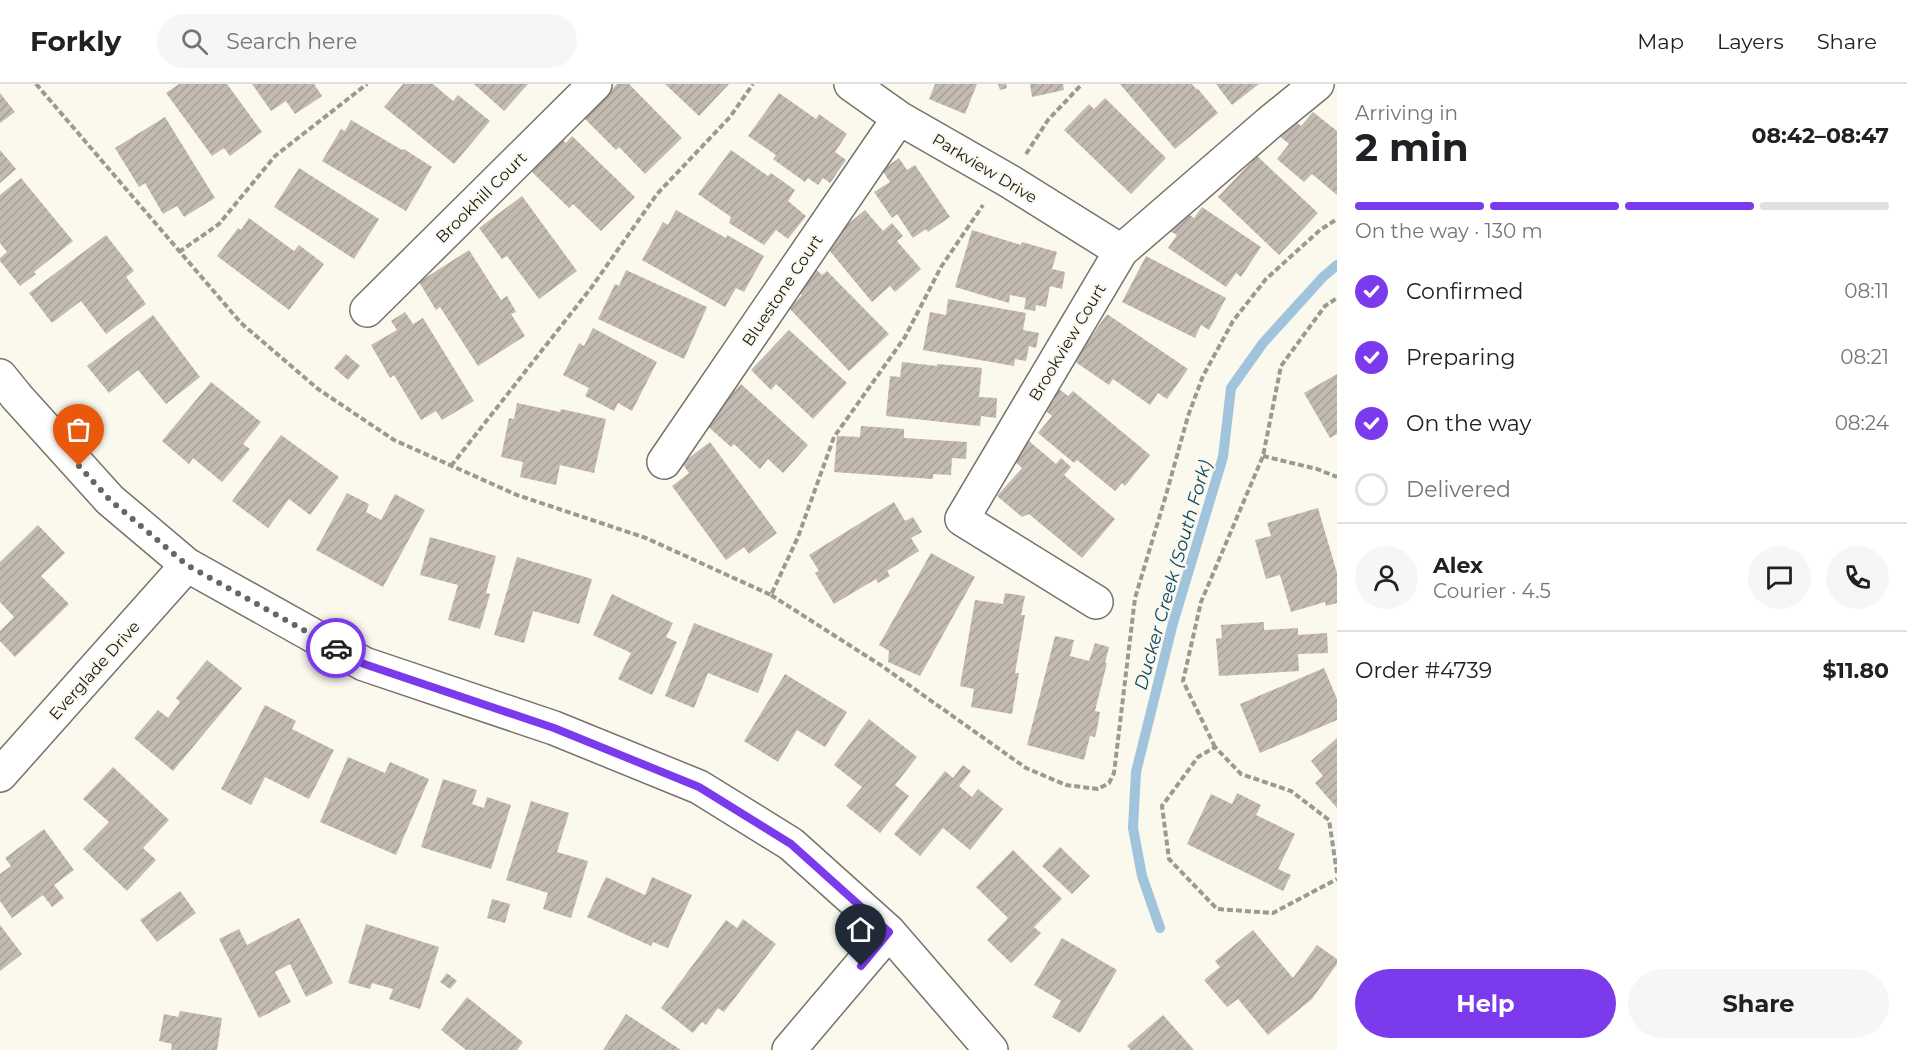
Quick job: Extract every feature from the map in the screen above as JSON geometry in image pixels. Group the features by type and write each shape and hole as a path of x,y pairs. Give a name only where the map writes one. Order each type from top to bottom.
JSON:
{"street":[{"name":"Brookhill Court","path":"367,310 596,84"},
{"name":"Parkview Drive","path":"851,84 899,118 1009,181 1121,251"},
{"name":"Brookview Court","path":"1096,602 962,519 1121,251 1317,84"},
{"name":"Bluestone Court","path":"664,462 899,118"},
{"path":"0,376 110,500 187,565 364,664 554,728 699,787 791,844 889,932 991,1050"},
{"name":"Everglade Drive","path":"0,775 187,565"},
{"path":"789,1050 889,932"}],"path":[{"path":"36,84 241,323 318,389 394,440 451,466 517,495 646,538 771,595 798,537 834,437 905,337 941,267 981,208 1009,181 1048,120 1082,84"},
{"path":"179,252 219,224 275,156 367,84"},
{"path":"451,466 591,288 657,194 730,117 753,84"},
{"path":"1337,298 1325,306 1281,366 1263,456 1201,602 1184,681 1215,747 1241,774 1291,791 1329,820 1337,873"},
{"path":"1263,456 1317,469 1337,477"},
{"path":"1215,747 1198,757 1162,806 1169,859 1216,909 1273,913 1337,879"}],"building":[{"path":"179,84 227,84 262,132 230,156 224,148 212,156 166,93"},
{"path":"252,84 314,84 322,96 295,114 286,101 271,111"},
{"path":"403,84 433,84 453,101 458,95 490,121 454,164 384,107"},
{"path":"474,84 528,84 504,111"},
{"path":"617,84 629,84 682,138 645,174 619,147 616,150 583,117"},
{"path":"665,84 729,84 699,116"},
{"path":"935,84 977,84 965,114 929,99"},
{"path":"998,84 1006,84 1007,88 1000,90"},
{"path":"1030,84 1063,84 1064,90 1032,97"},
{"path":"1120,84 1192,84 1218,113 1175,149"},
{"path":"1216,84 1259,84 1232,105"},
{"path":"0,93 15,112 0,123"},
{"path":"779,93 816,119 819,114 847,134 835,152 846,160 830,183 823,178 818,185 808,178 805,182 773,159 776,155 748,136"},
{"path":"1105,98 1166,158 1131,194 1064,130 1089,104 1094,109"},
{"path":"1313,112 1337,131 1337,195 1312,174 1304,182 1277,159 1289,144 1277,134 1290,117 1301,126"},
{"path":"165,117 215,198 184,217 177,206 163,214 145,183 139,187 115,148"},
{"path":"351,120 432,167 406,211 322,161 341,129 345,131"},
{"path":"559,136 566,143 572,136 635,197 601,231 573,204 569,208 532,172 544,158 541,155"},
{"path":"0,150 16,169 0,183"},
{"path":"731,150 768,176 771,173 795,190 788,201 806,216 788,239 776,230 764,245 729,223 731,217 698,194"},
{"path":"1257,156 1318,213 1279,255 1218,197"},
{"path":"899,158 907,170 915,165 950,217 928,232 926,229 913,238 897,214 892,218 874,192 890,182 882,170"},
{"path":"299,168 379,219 354,259 274,207"},
{"path":"21,178 73,241 20,286 0,261 0,258 7,252 0,243 0,195"},
{"path":"522,196 577,271 539,299 507,256 502,259 479,228"},
{"path":"1202,207 1261,247 1241,277 1236,273 1226,287 1168,248 1177,235 1170,231 1184,211 1194,218"},
{"path":"676,210 764,256 744,292 736,288 725,307 642,260 663,222 668,225"},
{"path":"865,210 883,231 892,223 903,236 897,241 921,269 895,292 890,286 872,302 824,244"},
{"path":"249,218 294,251 299,245 324,264 289,310 217,256 238,228 241,230"},
{"path":"972,230 1021,245 1022,242 1057,252 1052,269 1065,272 1062,289 1050,286 1046,307 1036,305 1035,311 1024,309 1026,298 1010,295 1009,303 955,287"},
{"path":"106,235 134,271 126,277 146,304 106,334 81,301 52,323 29,293"},
{"path":"469,250 501,300 507,296 516,312 511,314 525,336 478,366 440,307 436,310 419,282"},
{"path":"1146,256 1226,298 1209,330 1201,325 1195,338 1122,302"},
{"path":"815,268 822,275 827,271 889,334 849,371 789,308 802,295 795,287"},
{"path":"626,270 707,307 684,359 598,319 615,284 619,286"},
{"path":"948,299 1026,313 1023,330 1039,333 1036,348 1029,346 1026,361 1015,359 1014,366 923,350 930,312 946,315"},
{"path":"405,312 413,324 423,318 474,401 442,420 436,411 421,420 394,375 390,378 371,345 397,330 391,321"},
{"path":"1107,314 1188,369 1167,399 1158,393 1150,405 1113,379 1109,385 1074,361"},
{"path":"153,315 200,377 166,404 138,370 109,393 87,366"},
{"path":"593,328 657,362 632,411 618,403 614,411 585,396 589,388 563,375 579,343 584,346"},
{"path":"789,330 847,383 813,419 776,384 771,390 751,370"},
{"path":"346,354 360,366 348,380 334,368"},
{"path":"902,362 982,368 979,397 997,398 996,418 981,416 980,426 886,416 890,376 900,377"},
{"path":"1337,374 1337,434 1330,438 1304,393"},
{"path":"211,382 261,422 243,444 250,449 222,482 193,458 189,464 162,441"},
{"path":"741,384 808,445 783,473 768,459 760,469 734,444 731,447 704,423"},
{"path":"1059,389 1068,396 1073,391 1150,455 1125,486 1122,483 1115,491 1077,460 1074,463 1038,433 1052,416 1042,408"},
{"path":"517,403 560,412 561,409 606,419 594,473 560,465 556,485 520,477 523,462 501,457 509,418 514,419"},
{"path":"861,426 904,429 904,438 967,442 966,459 952,458 951,475 933,474 933,479 834,472 837,436 860,437"},
{"path":"281,435 339,477 310,515 289,499 268,528 232,501"},
{"path":"1029,441 1056,464 1061,458 1071,467 1064,475 1115,519 1082,558 1029,514 1022,517 997,496 1022,468 1013,460"},
{"path":"710,442 777,533 749,554 744,547 726,560 672,486 689,473 682,463"},
{"path":"347,493 369,504 366,512 381,520 395,494 425,510 383,587 316,550"},
{"path":"894,502 905,521 913,517 922,532 911,538 919,551 887,571 890,576 878,583 876,579 834,604 815,573 819,571 809,555"},
{"path":"1318,508 1337,573 1337,603 1326,606 1325,602 1291,612 1280,575 1266,579 1255,540 1271,536 1267,523"},
{"path":"38,525 65,553 41,576 69,604 15,657 0,641 0,631 14,617 0,602 0,562"},
{"path":"430,537 496,556 486,593 490,594 480,629 448,620 458,585 420,575"},
{"path":"931,553 975,577 920,676 888,662 889,651 879,645"},
{"path":"517,557 592,579 579,624 533,611 524,643 494,635"},
{"path":"1005,593 1025,596 1021,615 1025,615 1015,673 1019,673 1012,714 971,707 974,689 960,686 975,600 1003,604"},
{"path":"612,594 673,623 666,637 677,642 652,695 618,679 631,653 593,635"},
{"path":"1264,622 1264,630 1298,628 1298,635 1327,633 1328,653 1298,654 1299,671 1219,676 1216,639 1222,638 1221,625"},
{"path":"694,623 773,654 758,693 708,673 694,708 665,696"},
{"path":"1055,636 1074,640 1070,656 1089,661 1095,643 1109,647 1095,711 1100,712 1097,729 1095,737 1090,736 1084,760 1027,745"},
{"path":"207,660 242,688 173,771 134,738 158,710 168,718 180,702 176,698"},
{"path":"1324,668 1337,699 1337,720 1260,753 1240,704"},
{"path":"785,674 847,712 825,747 797,730 778,762 744,741"},
{"path":"265,705 296,721 292,729 334,750 309,799 265,777 251,805 221,789"},
{"path":"869,719 917,757 895,785 909,796 880,833 846,806 862,787 834,765"},
{"path":"1337,738 1337,808 1315,783 1323,776 1311,761"},
{"path":"348,757 385,773 390,762 429,779 396,855 320,822"},
{"path":"963,765 971,771 959,786 972,797 978,789 1003,809 970,850 943,828 920,856 894,834 945,771 953,778"},
{"path":"113,767 169,820 143,848 156,860 127,891 83,849 109,822 83,799"},
{"path":"443,779 477,790 472,804 484,808 487,797 511,805 491,869 421,847"},
{"path":"1237,793 1261,805 1256,815 1295,834 1278,869 1291,875 1283,891 1187,844 1211,794 1232,804"},
{"path":"531,801 569,813 557,852 588,861 571,918 543,909 548,893 506,880"},
{"path":"44,829 74,870 54,885 64,898 52,907 43,895 12,918 0,901 0,874 11,866 5,858"},
{"path":"1060,847 1090,876 1072,894 1042,866"},
{"path":"1013,850 1062,899 1034,927 1041,933 1011,963 987,940 1008,918 976,887"},
{"path":"606,877 645,895 652,877 692,895 668,948 653,942 651,946 587,917"},
{"path":"180,891 196,913 157,942 140,920"},
{"path":"492,899 510,904 505,923 487,918"},
{"path":"299,918 333,983 306,997 290,964 275,972 291,1002 259,1018 219,939 239,929 247,945"},
{"path":"743,919 776,944 724,1012 718,1008 706,1025 702,1022 693,1033 661,1008 726,920 737,928"},
{"path":"366,924 439,947 420,1009 389,999 393,989 372,983 370,989 348,983"},
{"path":"0,925 22,954 0,971"},
{"path":"1253,930 1293,978 1317,945 1337,959 1337,964 1312,999 1268,1035 1238,999 1227,1007 1204,980 1220,967 1215,961"},
{"path":"1062,938 1117,970 1080,1033 1052,1017 1061,1001 1034,985"},
{"path":"447,973 457,981 450,989 440,982"},
{"path":"467,997 523,1042 517,1050 466,1050 441,1030"},
{"path":"180,1011 222,1018 217,1050 171,1050 172,1044 159,1041 164,1014 178,1017"},
{"path":"626,1014 681,1050 603,1050"},
{"path":"1163,1015 1194,1050 1131,1050 1127,1046"}],"waterway":[{"name":"Ducker Creek (South Fork)","path":"1160,928 1142,876 1133,828 1136,772 1173,623 1223,457 1231,388 1263,343 1323,277 1337,265"}],"way so far":[{"path":"79,466 110,500 187,565 336,648"}],"route":[{"path":"336,648 364,664 554,728 699,787 791,844 889,932 861,966"}]}
